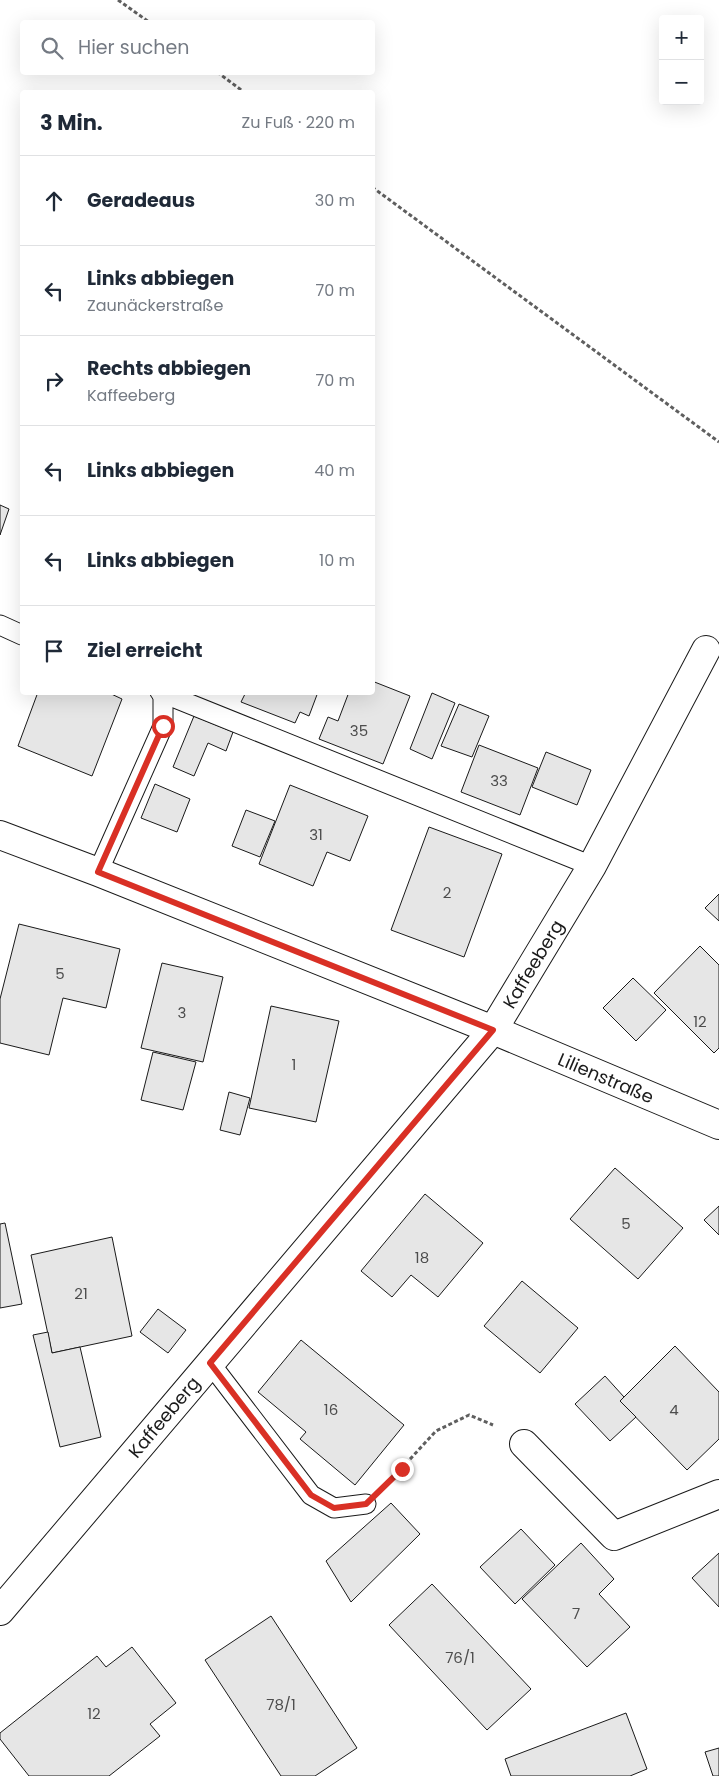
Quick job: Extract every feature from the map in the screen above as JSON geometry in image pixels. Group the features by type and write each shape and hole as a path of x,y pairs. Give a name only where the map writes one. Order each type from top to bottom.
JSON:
{"street":[{"name":"Kaffeeberg","path":"0,1611 493,1030 592,866 706,650"},
{"name":"Lilienstraße","path":"0,835 98,872 493,1030 719,1126"},
{"path":"524,1444 614,1536 719,1494"}],"lane":[{"path":"0,625 20,634"},
{"path":"98,872 163,726 161,695"},
{"path":"166,695 592,866"},
{"path":"210,1363 311,1495 334,1508 366,1504"}],"path":[{"path":"118,0 146,20"},
{"path":"221,75 241,90"},
{"path":"375,189 719,442"},
{"path":"366,1504 402,1469 436,1430 469,1415 504,1429 524,1444"}],"building":[{"path":"0,505 9,509 0,535"},
{"path":"375,682 410,696 383,764 319,739 328,717 338,721 348,695 375,695"},
{"path":"432,693 455,703 432,759 410,749"},
{"path":"37,695 113,695 122,699 92,776 18,746"},
{"path":"244,695 317,695 309,716 300,712 295,723 241,702"},
{"path":"459,704 489,716 472,757 441,746"},
{"path":"194,716 233,732 226,751 208,743 194,776 173,767"},
{"path":"479,745 538,768 520,815 461,792"},
{"path":"546,752 591,770 577,805 532,787"},
{"path":"155,784 190,799 177,832 141,818"},
{"path":"290,785 368,816 350,861 327,852 313,886 259,864"},
{"path":"246,810 275,821 260,857 232,846"},
{"path":"429,827 502,854 464,957 391,930"},
{"path":"719,894 719,921 705,908"},
{"path":"19,924 120,949 106,1008 63,998 49,1055 0,1043 0,999"},
{"path":"700,946 719,965 719,1048 714,1053 654,993"},
{"path":"162,963 223,977 203,1062 141,1048"},
{"path":"633,978 666,1010 636,1041 603,1008"},
{"path":"271,1006 339,1021 316,1122 249,1108"},
{"path":"153,1052 196,1062 183,1110 141,1100"},
{"path":"229,1092 250,1098 240,1135 220,1130"},
{"path":"615,1168 683,1228 638,1279 570,1219"},
{"path":"425,1194 483,1243 438,1297 411,1275 392,1297 361,1271"},
{"path":"719,1206 719,1235 704,1220"},
{"path":"5,1223 22,1304 0,1308 0,1224"},
{"path":"112,1237 132,1336 52,1353 31,1255"},
{"path":"522,1281 578,1328 540,1373 484,1326"},
{"path":"158,1309 186,1330 168,1353 140,1332"},
{"path":"48,1332 52,1353 80,1347 101,1437 60,1447 33,1335"},
{"path":"301,1340 404,1425 355,1485 300,1439 306,1432 258,1392"},
{"path":"675,1346 719,1392 719,1439 687,1470 620,1401"},
{"path":"605,1376 624,1397 620,1401 636,1417 610,1441 575,1404"},
{"path":"391,1503 420,1534 351,1602 326,1561"},
{"path":"521,1529 555,1565 515,1604 480,1567"},
{"path":"581,1543 614,1579 599,1594 630,1627 587,1667 522,1599"},
{"path":"719,1553 719,1607 692,1578"},
{"path":"432,1584 531,1689 487,1730 389,1625"},
{"path":"271,1616 357,1748 315,1776 281,1776 205,1660"},
{"path":"132,1647 176,1703 150,1724 160,1736 109,1776 29,1776 0,1739 0,1733 97,1656 106,1667"},
{"path":"626,1713 647,1769 630,1776 511,1776 505,1759"},
{"path":"719,1748 719,1776 713,1776 705,1752"}],"route":[{"path":"163,726 98,872 493,1030 210,1363 311,1495 334,1508 366,1504 402,1469"}]}
